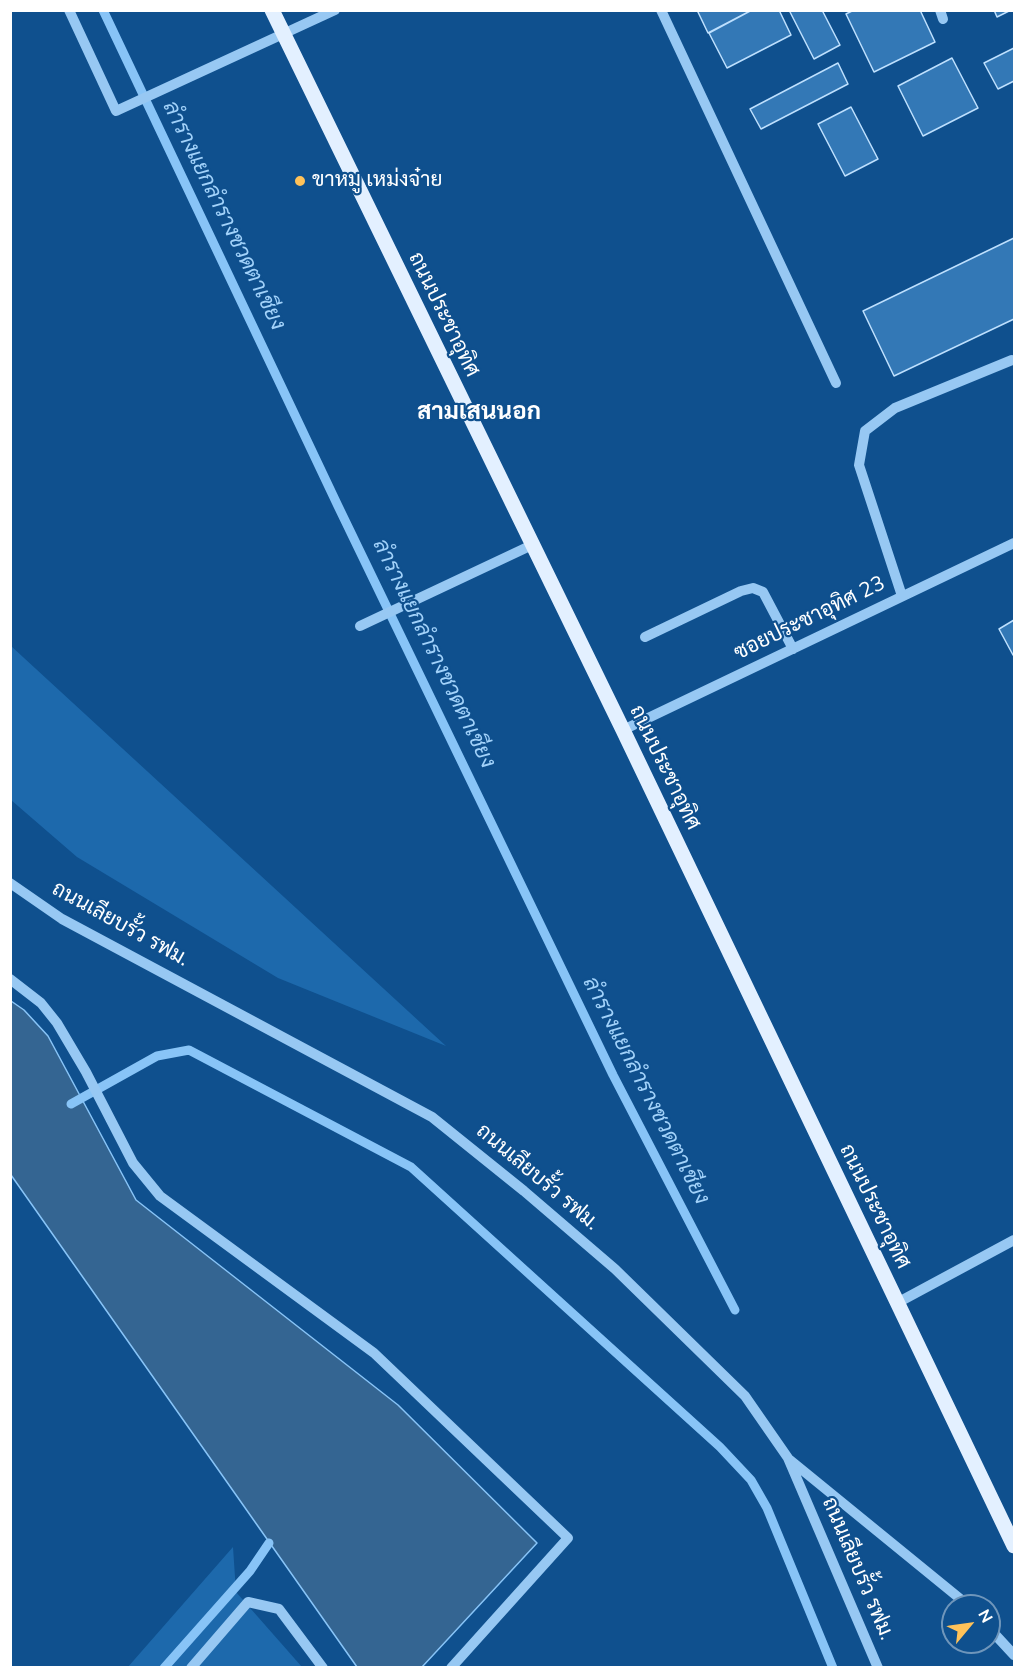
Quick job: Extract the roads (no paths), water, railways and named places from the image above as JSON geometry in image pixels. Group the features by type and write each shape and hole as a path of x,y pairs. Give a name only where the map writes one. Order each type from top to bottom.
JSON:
{"main road":[{"name":"ถนนประชาอุทิศ","path":"272,10 622,730 1014,1546"}],"street":[{"path":"69,10 116,111 335,10"},
{"path":"661,10 836,383"},
{"path":"902,596 859,465 865,431 895,408 1012,360"},
{"name":"ซอยประชาอุทิศ 23","path":"622,730 1014,543"},
{"path":"360,626 532,545"},
{"path":"645,637 741,591 753,588 764,592 793,649"},
{"name":"ถนนเลียบรั้ว รฟม.","path":"10,883 62,919 432,1117 524,1191 615,1269 745,1395 788,1458 878,1668"},
{"path":"10,979 41,1003 57,1023 86,1072 133,1163 160,1196 374,1353 568,1538 451,1668"},
{"path":"897,1303 1014,1240"},
{"path":"788,1458 954,1594"},
{"path":"190,1668 248,1602 279,1608 322,1668"},
{"path":"1001,1641 1014,1655"}],"waterway":[{"name":"ลำรางแยกลำรางชวดตาเชียง","path":"103,10 338,506 613,1075 735,1310"},
{"path":"71,1104 157,1056 189,1050 411,1167 720,1447 751,1480 767,1508 833,1668"},
{"path":"164,1668 250,1571 269,1543"}],"place":[{"name":"ขาหมู เหม่งจ๋าย","path":"300,181"}],"district":[{"name":"สามเสนนอก","path":"479,413"}]}
